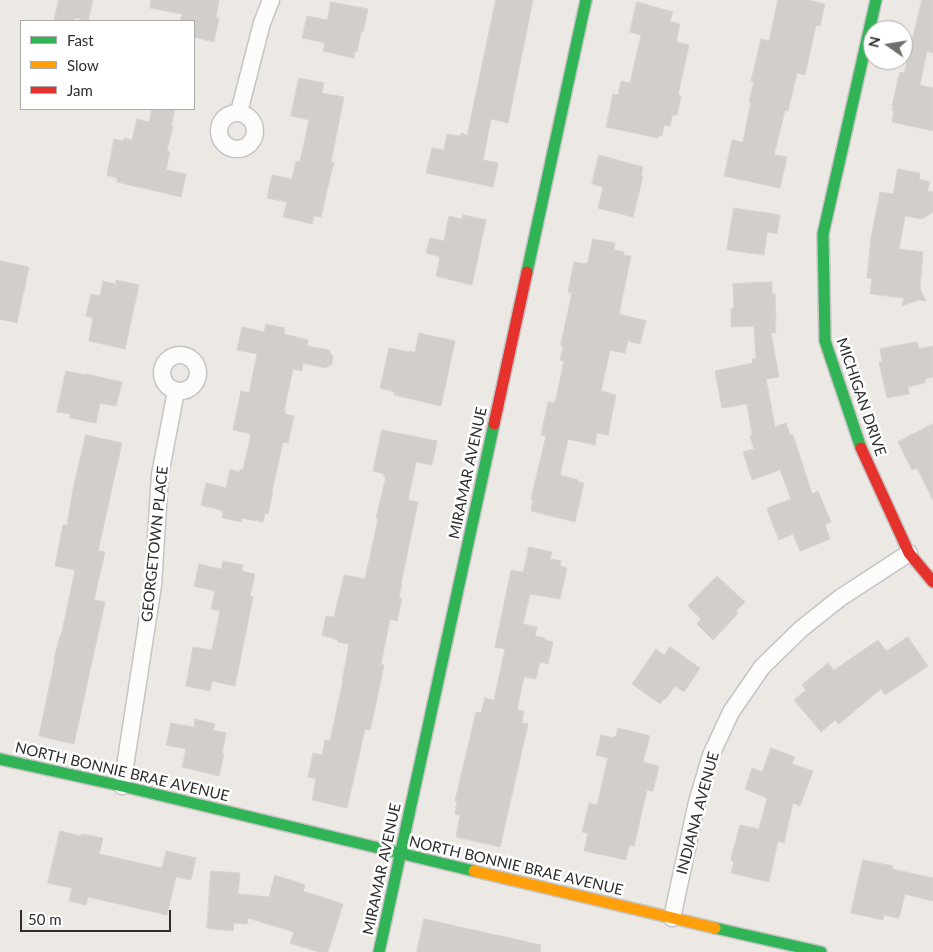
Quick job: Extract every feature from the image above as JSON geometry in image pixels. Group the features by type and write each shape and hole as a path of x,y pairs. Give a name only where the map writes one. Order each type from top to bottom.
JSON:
{"street":[{"path":"238,112 262,23 271,0"},
{"name":"MIRAMAR AVENUE","path":"379,952 586,0"},
{"name":"MICHIGAN DRIVE","path":"876,0 823,234 825,341 858,442 909,553 933,582"},
{"name":"GEORGETOWN PLACE","path":"122,786 153,585 160,475 176,391"},
{"name":"INDIANA AVENUE","path":"672,918 698,802 711,755 730,712 762,666 801,629 840,598 909,553"},
{"name":"NORTH BONNIE BRAE AVENUE","path":"0,759 122,786 401,854 821,952"}],"building":[{"path":"59,0 93,0 88,20 75,18 74,20 54,20"},
{"path":"151,0 219,0 216,18 219,18 214,42 195,37 195,20 180,20 182,14 150,8"},
{"path":"496,0 533,0 508,123 491,119 483,160 498,163 493,187 426,173 432,148 444,150 447,134 461,136 461,133 467,135"},
{"path":"778,0 809,0 825,4 820,26 816,25 805,75 797,73 788,111 785,110 774,155 787,157 780,188 724,176 732,140 743,142 754,82 751,81 761,39 769,41"},
{"path":"922,0 933,0 933,53 927,51 920,85 933,88 933,131 892,122 894,110 892,110 892,106 900,72 904,73 905,70 913,70 913,36"},
{"path":"331,2 368,9 363,32 361,32 354,58 323,51 325,43 302,38 307,16 327,20"},
{"path":"637,2 673,12 670,21 680,24 676,42 689,45 678,95 681,96 677,115 672,115 670,126 664,125 662,136 659,135 658,138 606,127 613,94 618,95 621,81 630,83 641,35 630,32"},
{"path":"299,78 324,83 322,93 344,97 331,162 334,162 321,217 314,216 312,224 283,217 287,202 267,198 272,175 292,179 296,161 300,162 309,120 291,116"},
{"path":"152,110 175,110 167,151 170,152 166,170 186,174 181,197 117,182 117,178 107,175 114,139 123,141 124,138 132,140 137,119 149,122"},
{"path":"599,155 643,167 641,175 643,176 633,217 598,208 603,187 592,184"},
{"path":"898,169 920,173 919,179 930,182 927,191 933,192 933,212 922,219 905,216 899,249 923,252 920,289 926,301 919,300 902,306 904,298 870,294 872,279 867,278 871,238 880,192 893,194"},
{"path":"734,208 780,215 777,234 767,232 764,255 727,250"},
{"path":"463,215 486,220 472,285 436,276 440,257 426,253 430,238 444,241 449,216 462,219"},
{"path":"593,239 615,243 614,250 631,256 619,314 646,321 640,344 628,341 625,353 610,350 601,391 616,395 608,435 597,433 595,445 568,439 560,475 584,483 575,522 531,511 533,500 531,499 546,436 541,435 548,402 555,403 564,361 560,360 563,347 561,343 572,293 568,292 574,262 587,264"},
{"path":"0,261 29,267 17,323 0,319"},
{"path":"116,280 139,285 125,349 89,341 93,318 86,316 91,294 100,296 103,281 116,284"},
{"path":"772,282 772,294 775,294 776,332 771,333 779,377 766,379 775,427 786,423 790,435 793,435 812,494 818,491 831,522 825,525 830,539 800,551 793,534 779,540 767,508 791,499 780,470 752,480 743,452 754,449 750,436 752,435 747,404 722,408 715,371 753,363 752,359 756,359 754,326 731,327 731,309 734,308 733,284"},
{"path":"266,324 285,328 284,334 308,340 307,346 329,350 333,357 332,364 325,368 303,363 302,371 293,369 284,411 286,411 285,414 294,416 288,443 283,442 268,514 265,513 263,522 242,518 241,522 222,518 223,511 201,505 206,483 226,488 230,469 239,472 240,469 243,470 251,434 233,430 241,391 249,393 257,354 237,350 242,327 264,332"},
{"path":"419,333 455,341 441,406 394,395 395,392 380,388 389,348 415,352"},
{"path":"917,342 919,349 933,346 933,377 925,379 925,383 908,387 909,394 887,398 879,362 882,361 880,349"},
{"path":"66,371 122,382 116,406 100,403 96,423 70,418 70,414 57,412"},
{"path":"933,424 933,500 917,468 912,470 898,442"},
{"path":"382,430 437,441 432,465 416,462 408,500 418,502 401,584 399,598 402,599 397,621 390,619 381,664 384,665 374,713 370,730 365,729 347,808 312,800 316,779 308,777 313,753 322,755 325,740 330,741 349,644 338,642 338,640 322,635 326,616 334,617 344,575 365,579 378,519 376,518 386,477 384,477 384,474 373,471"},
{"path":"86,435 122,443 98,551 105,552 94,600 105,602 74,744 39,736 54,659 61,636 75,570 55,566 63,525 67,525 73,489"},
{"path":"529,547 552,552 550,559 561,561 560,566 567,568 560,599 530,594 523,624 537,627 535,636 553,642 548,664 540,662 536,679 524,677 517,710 524,711 522,723 528,724 500,847 456,837 460,815 455,814 457,801 455,801 476,712 481,713 485,698 494,700 505,649 495,647 511,570 523,572"},
{"path":"223,561 243,565 242,571 255,574 250,596 253,597 235,686 212,681 210,691 186,686 193,647 212,650 220,611 211,609 215,591 194,586 199,564 221,569"},
{"path":"717,576 745,602 736,611 738,613 734,618 713,640 697,624 701,619 688,606"},
{"path":"908,637 928,666 885,695 881,689 839,724 835,720 821,732 794,700 806,690 802,685 828,663 834,670 878,640 886,651"},
{"path":"670,647 700,668 684,692 675,686 660,704 632,684 656,649 664,655"},
{"path":"195,719 215,724 213,730 226,733 219,776 182,767 186,749 166,745 171,723 194,727"},
{"path":"618,728 650,736 643,762 659,766 653,791 647,790 634,846 629,845 626,860 584,851 588,833 582,832 589,803 597,805 608,758 596,755 601,735 616,737"},
{"path":"771,748 795,757 792,764 813,771 800,806 793,803 784,843 778,841 769,882 731,873 734,861 731,861 740,825 759,829 767,798 745,789 752,768 762,772"},
{"path":"60,831 81,836 82,834 103,838 99,854 162,868 166,851 196,858 191,880 176,877 167,915 88,897 86,905 69,901 72,888 48,883"},
{"path":"863,860 893,866 892,869 933,878 933,901 905,894 899,918 884,915 883,920 851,913"},
{"path":"211,871 240,873 238,894 269,897 275,875 305,885 303,891 343,904 328,952 319,952 290,943 294,932 248,918 247,924 234,923 233,931 207,928"},
{"path":"424,919 541,945 540,952 417,952"}],"traffic: fast":[{"path":"527,272 586,0"},
{"path":"861,448 825,341 823,234 876,0"},
{"path":"379,952 494,424"},
{"path":"0,759 122,786 474,871"},
{"path":"715,928 821,952"}],"traffic: slow":[{"path":"474,871 715,928"}],"traffic: jam":[{"path":"494,424 527,272"},
{"path":"861,448 909,553 933,582"}]}
